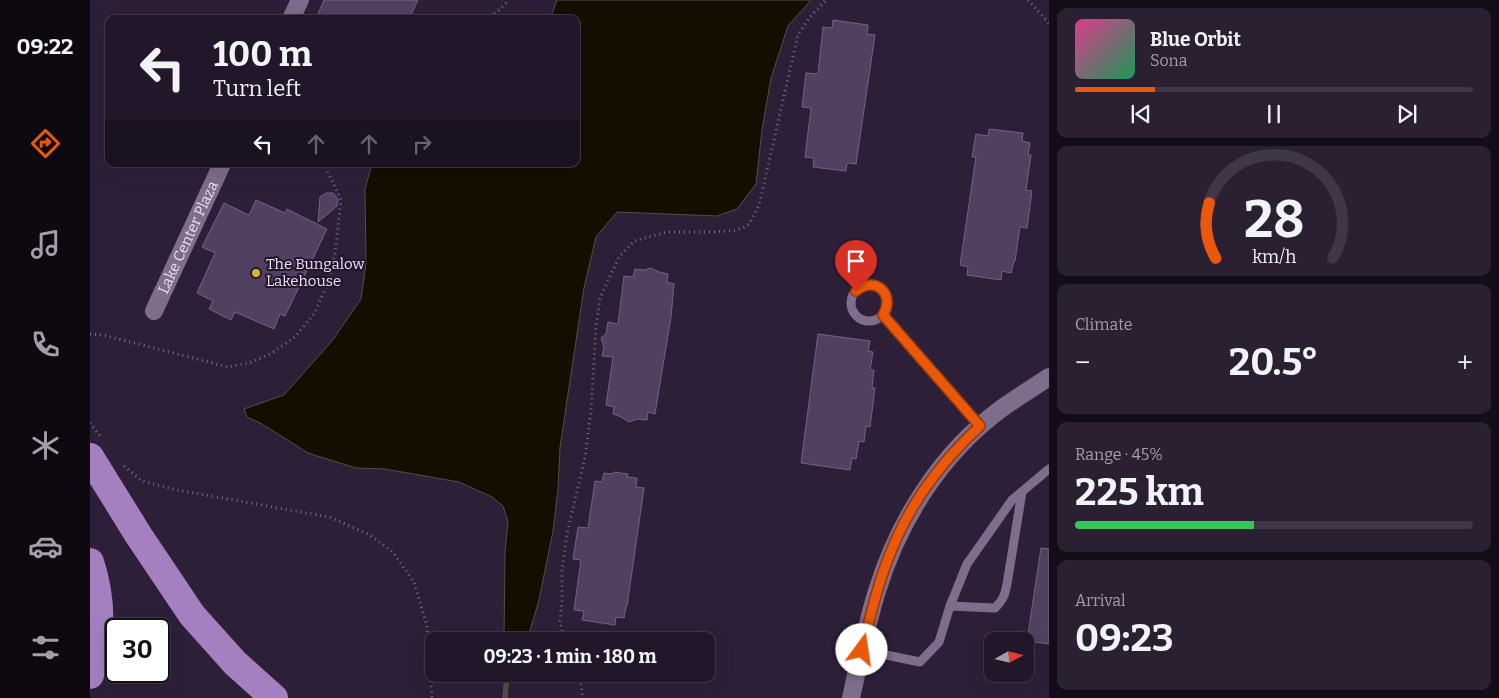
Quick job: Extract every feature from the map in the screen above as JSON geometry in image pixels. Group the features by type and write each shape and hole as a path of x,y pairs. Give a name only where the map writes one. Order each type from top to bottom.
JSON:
{"highway":[{"path":"95,447 139,536 192,615 235,663 274,698"},
{"path":"90,562 98,591 100,617 96,652 90,675"}],"street":[{"path":"293,15 300,0"},
{"name":"Lake Center Plaza","path":"154,311 221,167"},
{"path":"850,698 879,584 890,553 921,494 944,462 980,426 1001,409 1049,377"},
{"path":"862,650 862,698"}],"lane":[{"path":"866,285 877,286 882,290 885,294 887,305 883,315 868,321 858,317 852,308 851,302 856,291 866,285"},
{"path":"883,315 980,426"},
{"path":"862,650 920,662 939,642 950,606 967,564 1012,500 1049,469"},
{"path":"950,606 995,608 1002,601 1005,595 1022,492"}],"path":[{"path":"493,15 509,0"},
{"path":"562,632 560,621 562,571 567,534 585,457 591,410 596,327 600,298 619,257 634,241 667,232 732,231 744,228 749,224 759,205 798,35 808,18 826,0"},
{"path":"1028,0 1049,23"},
{"path":"90,334 103,335 228,367 252,362 272,353 295,337 314,314 330,280 335,253 341,200 325,167"},
{"path":"90,422 95,447"},
{"path":"122,465 142,481 172,489 328,517 368,534 393,552 414,582 427,626 432,698"},
{"path":"580,682 583,698"}],"shaded area":[{"path":"557,0 811,0 788,26 771,78 762,130 756,184 737,209 717,216 617,212 596,237 584,288 560,447 553,531 539,600 530,632 504,632 505,552 508,521 503,506 492,497 459,482 385,469 356,468 308,453 262,424 247,417 244,409 284,395 332,341 361,299 366,264 365,189 371,167 580,167 580,15 551,15"}],"building":[{"path":"324,0 418,0 411,15 318,14"},
{"path":"833,20 868,25 867,34 875,35 856,164 847,163 846,171 813,167 814,158 805,157 811,108 802,107 806,73 818,74 823,27 832,28"},
{"path":"989,129 1023,133 1022,141 1030,143 1028,155 1031,155 1026,190 1032,191 1027,228 1020,227 1015,261 1011,273 1002,271 1001,280 967,275 968,267 960,265 976,157 972,157 976,134 988,136"},
{"path":"326,193 333,193 338,199 337,206 318,222 320,197"},
{"name":"The Bungalow Lakehouse","path":"256,200 285,213 287,209 327,229 285,316 280,314 274,329 235,312 231,320 209,309 213,301 197,293 215,253 202,247 224,203 249,215"},
{"path":"651,268 668,274 667,282 674,284 671,317 655,414 648,412 647,420 637,419 629,422 613,414 614,407 606,405 613,357 602,356 604,347 601,338 606,334 608,322 618,324 624,276 633,277 635,269 644,270"},
{"path":"818,334 870,341 868,351 873,352 870,370 874,370 872,388 875,388 870,427 866,426 864,442 859,441 856,459 852,458 850,470 801,463"},
{"path":"614,472 628,474 627,477 637,478 636,487 644,488 627,606 624,618 616,617 615,625 582,620 584,611 574,610 581,560 573,559 578,527 588,528 595,481 602,482 604,473 613,474"},
{"path":"1041,548 1049,549 1049,644 1034,642 1034,632 1028,632"}],"waterway":[{"path":"505,698 506,682"}],"place":[{"name":"The Bungalow Lakehouse","path":"256,273"}],"route":[{"path":"856,291 866,285 877,286 882,290 887,299 886,310 883,315 980,426 944,462 921,494 908,517 890,553 876,592 862,650"}]}
